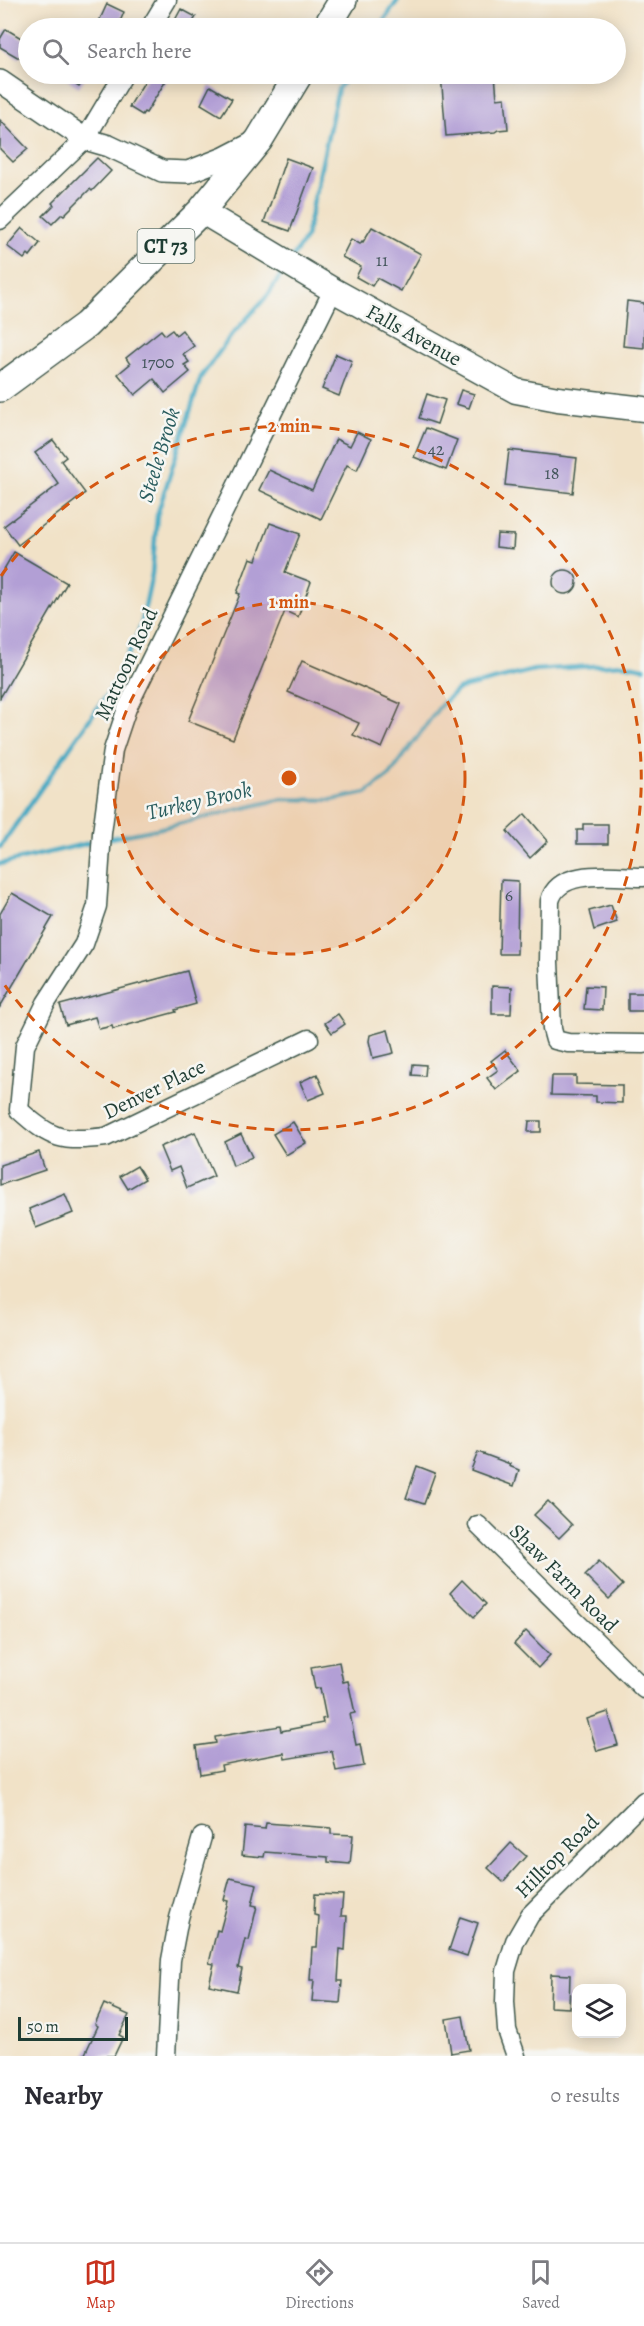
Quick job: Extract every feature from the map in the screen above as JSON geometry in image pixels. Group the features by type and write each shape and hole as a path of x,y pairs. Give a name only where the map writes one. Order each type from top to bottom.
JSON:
{"main road":[{"path":"332,18 344,0"},
{"name":"CT 73","path":"0,388 86,326 201,211 259,140 293,84"},
{"name":"Falls Avenue","path":"201,211 325,285 516,391 558,399 644,409"}],"street":[{"path":"156,18 167,0"},
{"path":"0,81 85,139 109,146 162,171 188,172 224,158 259,140"},
{"path":"0,220 85,139 118,84"},
{"name":"Mattoon Road","path":"19,1110 25,1046 46,1004 84,944 97,906 101,842 112,750 127,708 325,285"},
{"path":"644,877 582,878 570,879 560,884 552,892 550,901 549,962 552,1029 555,1040 568,1043 644,1044"},
{"name":"Denver Place","path":"19,1110 42,1131 74,1141 106,1137 309,1039"},
{"name":"Shaw Farm Road","path":"478,1526 644,1689"},
{"name":"Hilltop Road","path":"516,2056 507,2030 505,2002 506,1971 516,1941 530,1915 644,1801"},
{"path":"166,2056 171,1960 179,1918 202,1836"}],"building":[{"path":"107,4 124,12 122,18 101,18"},
{"path":"181,9 196,17 195,18 176,18"},
{"path":"6,29 18,36 18,57 0,47 0,39"},
{"path":"143,84 164,84 146,113 142,115 129,107"},
{"path":"442,84 496,84 497,99 505,98 508,129 446,136"},
{"path":"210,86 232,99 221,116 201,104"},
{"path":"0,120 28,149 13,162 0,149"},
{"path":"97,158 111,171 92,191 90,189 52,224 43,216 54,205 52,203"},
{"path":"286,158 313,168 290,231 264,222"},
{"path":"372,227 421,254 401,291 377,278 372,286 356,277 361,267 342,257 351,239 360,244"},
{"path":"22,228 40,243 30,256 28,254 24,259 7,246"},
{"path":"627,301 644,303 644,348 623,346"},
{"path":"161,330 165,335 172,330 176,335 182,330 194,346 183,354 189,362 184,365 190,372 165,393 154,379 135,395 118,374 130,364 126,358"},
{"path":"336,354 352,361 339,396 322,389"},
{"path":"461,390 474,394 469,408 456,404"},
{"path":"427,394 445,400 437,424 419,418"},
{"path":"426,428 457,440 446,470 414,457"},
{"path":"357,432 371,439 357,470 347,465 321,519 259,490 269,470 312,490 336,439 350,446"},
{"path":"53,440 66,457 61,461 85,493 18,545 4,526 59,484 35,453"},
{"path":"509,450 577,458 573,493 505,485"},
{"path":"270,523 300,534 285,572 311,582 298,617 285,611 233,739 188,721 240,594 237,593 250,558 256,560"},
{"path":"497,534 514,535 513,549 496,547"},
{"path":"14,552 67,583 0,698 0,576"},
{"path":"565,570 570,571 576,577 576,587 570,593 565,594 560,593 554,587 553,582 554,577 560,571"},
{"path":"302,661 401,704 382,748 353,735 359,723 288,692"},
{"path":"525,814 548,841 530,858 507,831"},
{"path":"583,824 608,824 608,844 577,844 577,830 583,830"},
{"path":"501,880 518,881 517,954 499,954"},
{"path":"12,893 53,917 0,1007 0,914"},
{"path":"611,905 617,922 594,930 589,911"},
{"path":"187,971 196,1004 175,1010 176,1012 113,1029 112,1026 99,1029 95,1017 66,1025 60,1005"},
{"path":"492,986 512,987 511,1014 492,1014"},
{"path":"586,986 603,987 602,1010 584,1009"},
{"path":"628,993 644,993 644,1011 628,1011"},
{"path":"338,1014 345,1024 332,1033 325,1023"},
{"path":"388,1030 394,1053 373,1058 370,1035"},
{"path":"505,1050 521,1071 496,1090 487,1078 498,1070 491,1061"},
{"path":"413,1064 426,1065 425,1076 412,1075"},
{"path":"317,1074 325,1093 308,1100 300,1082"},
{"path":"552,1076 576,1076 576,1084 622,1085 622,1103 596,1102 596,1096 551,1095"},
{"path":"529,1121 541,1121 541,1132 528,1132"},
{"path":"293,1122 306,1143 286,1155 273,1134"},
{"path":"195,1132 214,1176 187,1188 179,1167 170,1171 160,1147"},
{"path":"241,1134 252,1157 233,1166 225,1142"},
{"path":"39,1152 45,1170 0,1185 0,1165"},
{"path":"137,1166 145,1179 128,1189 120,1176"},
{"path":"65,1194 73,1213 36,1228 29,1209"},
{"path":"478,1452 510,1464 509,1466 519,1470 514,1486 471,1470"},
{"path":"417,1466 435,1473 424,1504 406,1498"},
{"path":"548,1501 572,1525 559,1538 534,1515"},
{"path":"599,1561 623,1585 609,1599 585,1575"},
{"path":"462,1580 486,1604 474,1617 450,1593"},
{"path":"526,1631 550,1655 538,1668 514,1644"},
{"path":"339,1662 343,1682 348,1681 355,1713 350,1714 356,1745 360,1744 364,1766 336,1771 332,1751 285,1759 284,1753 221,1765 222,1770 200,1774 196,1746 216,1743 215,1737 280,1726 281,1731 323,1723 322,1719 326,1718 320,1688 315,1689 311,1667"},
{"path":"608,1712 618,1745 597,1751 587,1719"},
{"path":"266,1823 331,1828 331,1834 353,1835 350,1864 328,1862 328,1857 265,1852 264,1857 242,1855 245,1827 265,1829"},
{"path":"511,1843 526,1856 503,1882 488,1868"},
{"path":"230,1878 257,1884 252,1905 257,1906 249,1940 245,1939 238,1968 242,1969 237,1991 209,1985 214,1964 209,1963 217,1930 220,1931 228,1901 224,1900"},
{"path":"315,1894 343,1895 341,1916 347,1916 345,1950 340,1949 338,1981 342,1981 340,2003 312,2001 314,1980 310,1980 312,1947 317,1947 319,1916 314,1915"},
{"path":"460,1917 478,1923 467,1956 449,1950"},
{"path":"551,1974 570,1975 569,2008 550,2007"},
{"path":"104,2004 129,2015 119,2035 123,2037 114,2056 84,2056 98,2026 95,2024"},
{"path":"463,2016 469,2050 451,2053 446,2019"}],"waterway":[{"name":"Steele Brook","path":"386,18 398,0"},
{"name":"Steele Brook","path":"292,258 306,237 338,89 342,84"},
{"name":"Steele Brook","path":"0,847 115,683 141,626 152,574 157,515 201,377 231,336 268,295 284,270"},
{"name":"Turkey Brook","path":"106,839 282,799 332,800 366,793 390,775 440,706 458,689 534,670 623,664 644,668"},
{"name":"Turkey Brook","path":"0,864 98,841"}]}
